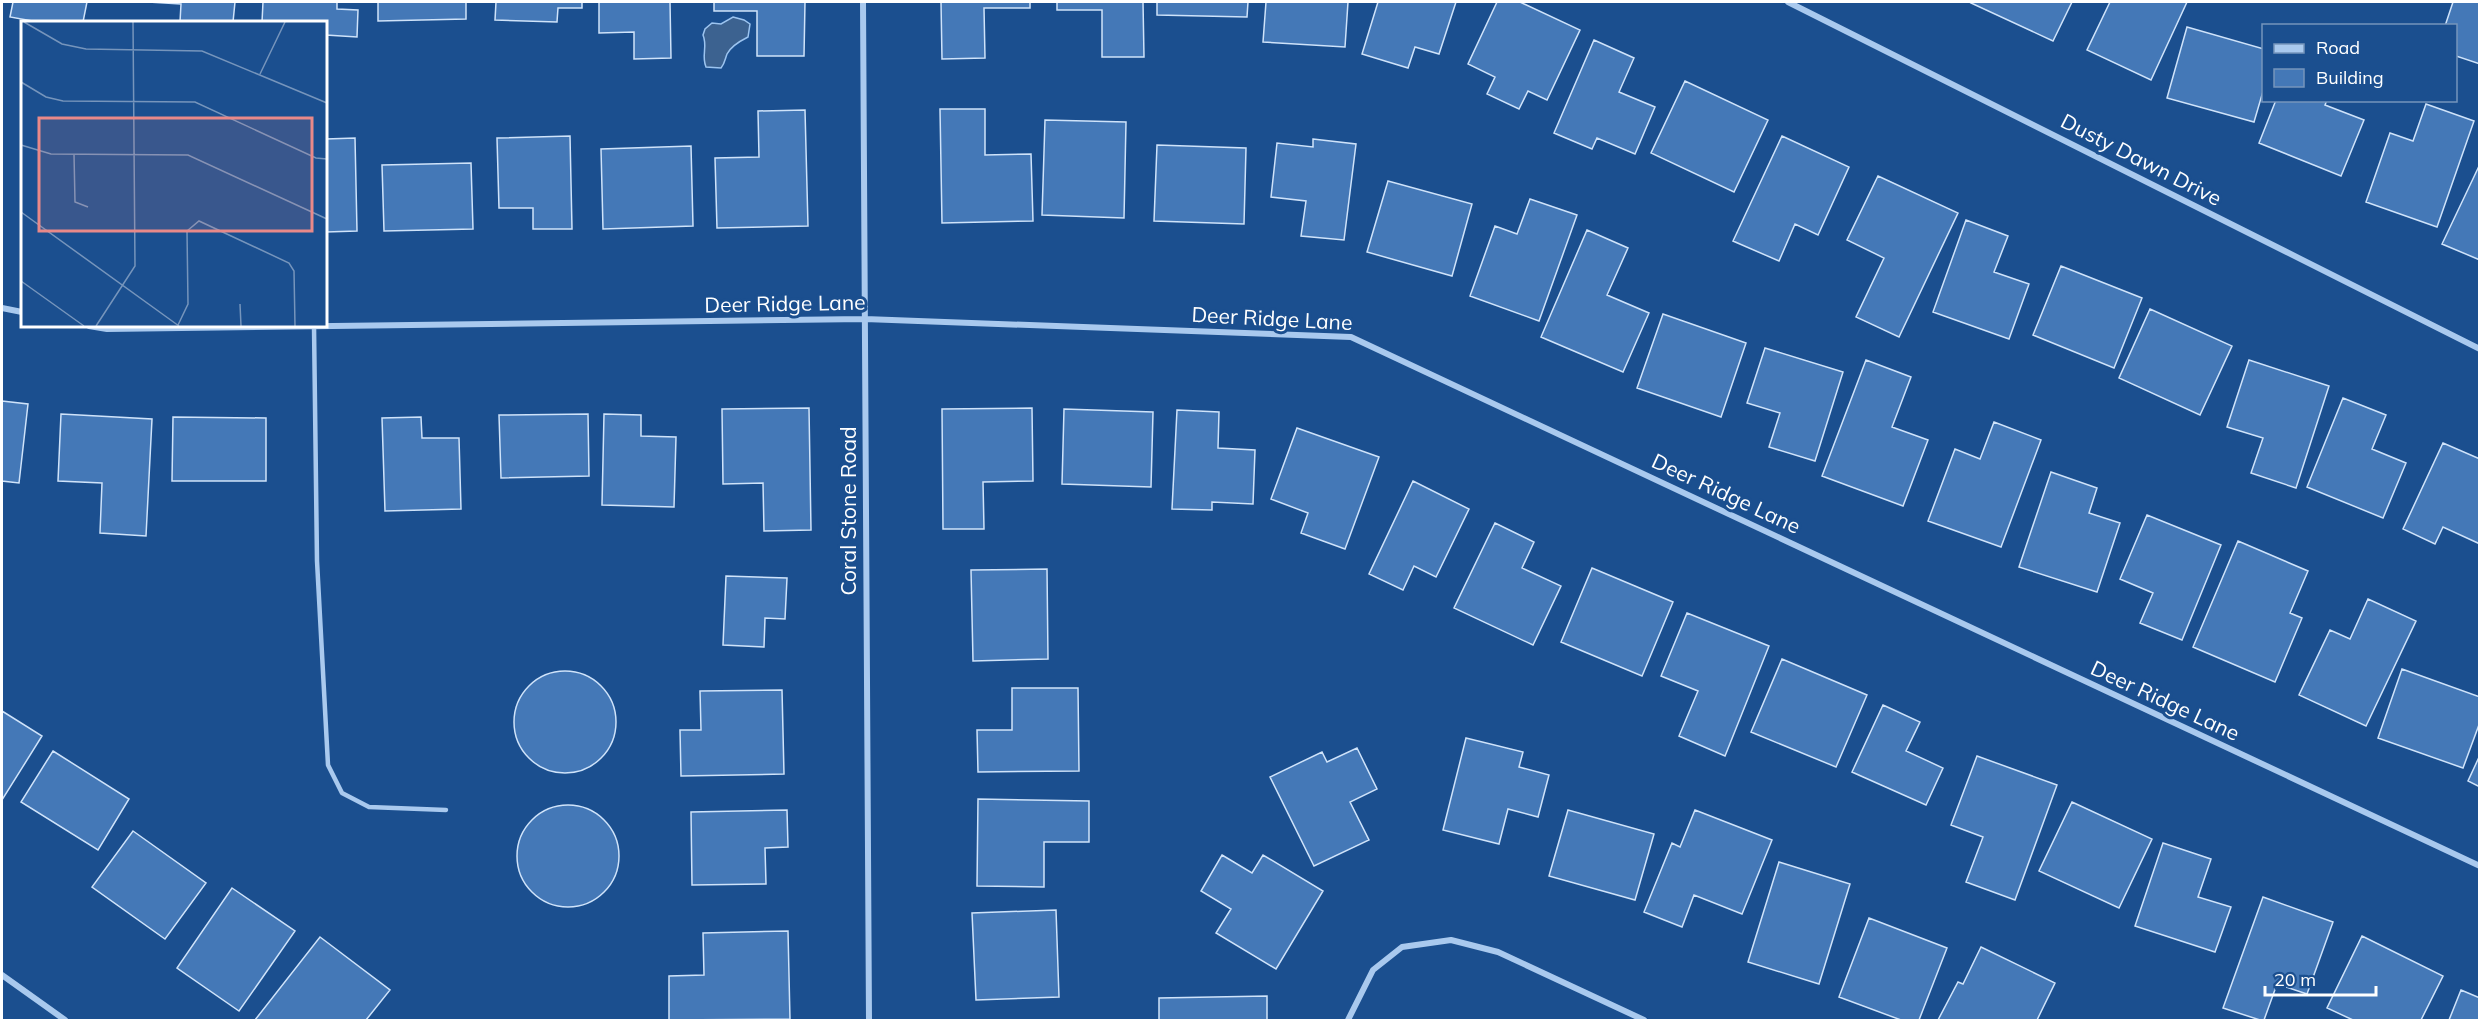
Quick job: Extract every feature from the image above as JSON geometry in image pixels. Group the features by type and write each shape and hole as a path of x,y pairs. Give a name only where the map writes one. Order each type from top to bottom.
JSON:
{"street":[{"name":"Coral Stone Road","path":"864,2 869,1020"},
{"name":"Dusty Dawn Drive","path":"1788,2 2480,348"},
{"path":"2,308 21,312"},
{"name":"Deer Ridge Lane","path":"327,326 865,319 1351,337 2480,866"},
{"name":"Deer Ridge Lane","path":"95,327 107,329 246,327"},
{"path":"1348,1020 1373,970 1380,964 1402,947 1451,940 1498,951 1644,1020"},
{"path":"2,975 65,1020"}],"lane":[{"path":"315,327 317,561 328,765 342,793 369,807 446,810"}],"water":[{"path":"733,17 750,24 748,37 731,49 721,68 706,67 703,35 705,29 712,23 721,24"}],"building":[{"path":"13,2 87,2 83,21 32,21 10,17"},
{"path":"148,2 235,2 233,21 180,21 181,4"},
{"path":"263,2 337,2 337,9 358,10 357,37 327,35 327,21 262,21"},
{"path":"378,2 466,2 466,19 378,21"},
{"path":"496,2 582,2 582,8 558,8 557,22 495,20"},
{"path":"599,2 670,2 671,58 634,59 634,32 599,33"},
{"path":"714,2 805,2 804,56 757,56 757,11 714,11"},
{"path":"941,2 1030,2 1030,8 984,8 985,58 942,59"},
{"path":"1057,2 1143,2 1144,57 1102,57 1102,10 1057,10"},
{"path":"1157,2 1248,2 1247,17 1157,15"},
{"path":"1266,2 1348,2 1345,47 1263,42"},
{"path":"1378,2 1456,2 1439,54 1415,47 1408,68 1362,54"},
{"path":"1497,2 1520,2 1580,30 1547,100 1528,91 1519,109 1487,94 1495,77 1468,64"},
{"path":"1972,2 2072,2 2053,41"},
{"path":"2110,2 2187,2 2151,80 2087,50"},
{"path":"2453,2 2480,2 2480,64 2457,56 2457,24 2446,24"},
{"path":"2187,27 2262,48 2262,95 2254,122 2167,98"},
{"path":"1594,40 1634,58 1619,92 1655,107 1635,154 1597,138 1592,149 1554,133"},
{"path":"1685,81 1768,120 1734,192 1651,153"},
{"path":"2275,102 2326,102 2325,105 2364,120 2341,176 2259,143"},
{"path":"2426,104 2474,121 2437,227 2366,202 2390,133 2413,141"},
{"path":"940,109 985,109 985,155 1031,154 1033,221 942,223"},
{"path":"805,110 808,226 717,228 715,158 759,157 758,111"},
{"path":"1045,120 1126,122 1124,218 1042,215"},
{"path":"570,136 572,229 533,229 533,208 499,208 497,138"},
{"path":"1782,136 1849,167 1818,235 1795,224 1779,261 1733,241"},
{"path":"355,138 357,231 327,232 327,139"},
{"path":"1313,139 1356,144 1344,240 1301,236 1306,201 1271,197 1277,143 1313,147"},
{"path":"1157,145 1246,148 1244,224 1154,221"},
{"path":"691,146 693,226 603,229 601,149"},
{"path":"471,163 473,229 384,231 382,165"},
{"path":"2480,164 2480,260 2442,244"},
{"path":"1878,176 1958,213 1899,337 1856,317 1884,258 1847,240"},
{"path":"1388,181 1472,204 1452,276 1367,252"},
{"path":"1530,199 1577,215 1539,321 1470,296 1495,226 1517,234"},
{"path":"1966,220 2008,236 1994,272 2029,284 2009,339 1933,312"},
{"path":"1587,230 1628,248 1607,295 1649,313 1623,372 1541,337"},
{"path":"2061,266 2142,298 2114,368 2033,335"},
{"path":"2150,309 2232,346 2200,415 2119,378"},
{"path":"1663,314 1746,343 1721,417 1637,388"},
{"path":"1765,348 1843,372 1815,461 1769,447 1780,413 1747,403"},
{"path":"1866,360 1911,377 1892,427 1928,440 1903,506 1822,476"},
{"path":"2249,360 2329,386 2296,488 2251,473 2263,438 2227,427"},
{"path":"2343,398 2386,415 2372,449 2406,463 2383,518 2307,487"},
{"path":"2,401 28,404 19,483 2,481"},
{"path":"809,408 811,530 764,531 763,483 723,484 722,409"},
{"path":"1032,408 1033,481 983,482 984,529 943,529 942,409"},
{"path":"1064,409 1153,412 1151,487 1062,484"},
{"path":"1177,410 1219,412 1218,448 1255,450 1253,504 1212,502 1212,510 1172,509"},
{"path":"61,414 152,419 146,536 100,533 102,483 58,481"},
{"path":"588,414 589,476 501,478 499,415"},
{"path":"604,414 641,415 641,436 676,437 674,507 602,505"},
{"path":"173,417 266,418 266,481 172,481"},
{"path":"421,417 422,438 459,438 461,509 385,511 382,418"},
{"path":"1994,422 2041,440 2001,547 1928,521 1955,449 1980,459"},
{"path":"1297,428 1379,457 1345,549 1301,533 1308,513 1271,499"},
{"path":"2443,443 2480,459 2480,544 2443,527 2435,544 2403,529"},
{"path":"2051,472 2097,488 2089,513 2120,523 2097,592 2019,567"},
{"path":"1413,481 1469,509 1436,577 1414,566 1403,590 1369,574"},
{"path":"2147,515 2221,545 2182,640 2140,623 2153,593 2120,579"},
{"path":"1495,523 1534,542 1522,568 1561,586 1533,645 1454,608"},
{"path":"2238,541 2308,571 2290,613 2302,618 2275,682 2193,647"},
{"path":"1592,568 1673,602 1642,676 1561,642"},
{"path":"1047,569 1048,659 973,661 971,570"},
{"path":"726,576 787,578 785,619 765,618 764,647 723,645"},
{"path":"2368,599 2416,621 2366,726 2299,695 2330,630 2350,639"},
{"path":"1687,613 1769,646 1725,756 1679,736 1698,691 1661,676"},
{"path":"1782,659 1867,695 1836,767 1751,732"},
{"path":"2402,669 2480,697 2480,722 2463,768 2378,738"},
{"path":"565,671 585,675 601,686 612,702 616,722 612,742 601,758 585,769 565,773 545,769 529,758 518,742 514,722 518,702 529,686 545,675"},
{"path":"1012,688 1078,688 1079,771 978,772 977,730 1012,730"},
{"path":"782,690 784,774 681,776 680,730 701,730 700,691"},
{"path":"1883,705 1920,722 1906,751 1943,768 1926,805 1852,772"},
{"path":"2,711 42,736 2,800"},
{"path":"1466,738 1523,752 1519,767 1549,775 1538,817 1508,809 1499,844 1443,830"},
{"path":"1357,748 1377,789 1350,802 1369,840 1314,866 1270,777 1322,752 1327,762"},
{"path":"53,751 129,799 98,850 21,802"},
{"path":"2480,755 2480,787 2468,781"},
{"path":"1977,756 2057,785 2015,900 1966,882 1983,837 1951,825"},
{"path":"978,799 1089,801 1089,842 1044,842 1044,887 977,886"},
{"path":"2072,802 2152,839 2119,908 2039,871"},
{"path":"568,805 587,809 604,820 615,837 619,856 615,875 604,892 587,903 568,907 549,903 532,892 521,875 517,856 521,837 532,820 549,809"},
{"path":"787,810 788,847 765,848 766,884 692,885 691,812"},
{"path":"1568,810 1654,834 1635,900 1549,876"},
{"path":"1695,810 1772,840 1742,914 1694,895 1682,927 1644,912 1672,843 1680,847"},
{"path":"133,831 206,883 165,939 92,887"},
{"path":"2163,843 2211,859 2198,897 2231,907 2215,952 2135,926"},
{"path":"1222,855 1252,873 1263,855 1323,891 1276,969 1216,933 1231,909 1201,891"},
{"path":"1779,862 1850,884 1819,984 1748,962"},
{"path":"232,888 295,931 239,1011 177,968"},
{"path":"2263,897 2333,922 2307,994 2277,984 2264,1020 2260,1020 2223,1008"},
{"path":"1056,910 1059,997 976,1000 972,913"},
{"path":"1869,918 1947,948 1919,1020 1901,1020 1839,997"},
{"path":"788,931 790,1019 669,1020 669,976 704,975 703,933"},
{"path":"2362,936 2443,976 2421,1020 2353,1020 2327,1008"},
{"path":"320,937 390,990 366,1020 255,1020"},
{"path":"1981,947 2055,983 2037,1020 1938,1020 1958,982 1963,984"},
{"path":"2461,990 2480,998 2480,1020 2449,1020"},
{"path":"1267,996 1267,1020 1159,1020 1159,998"}]}
